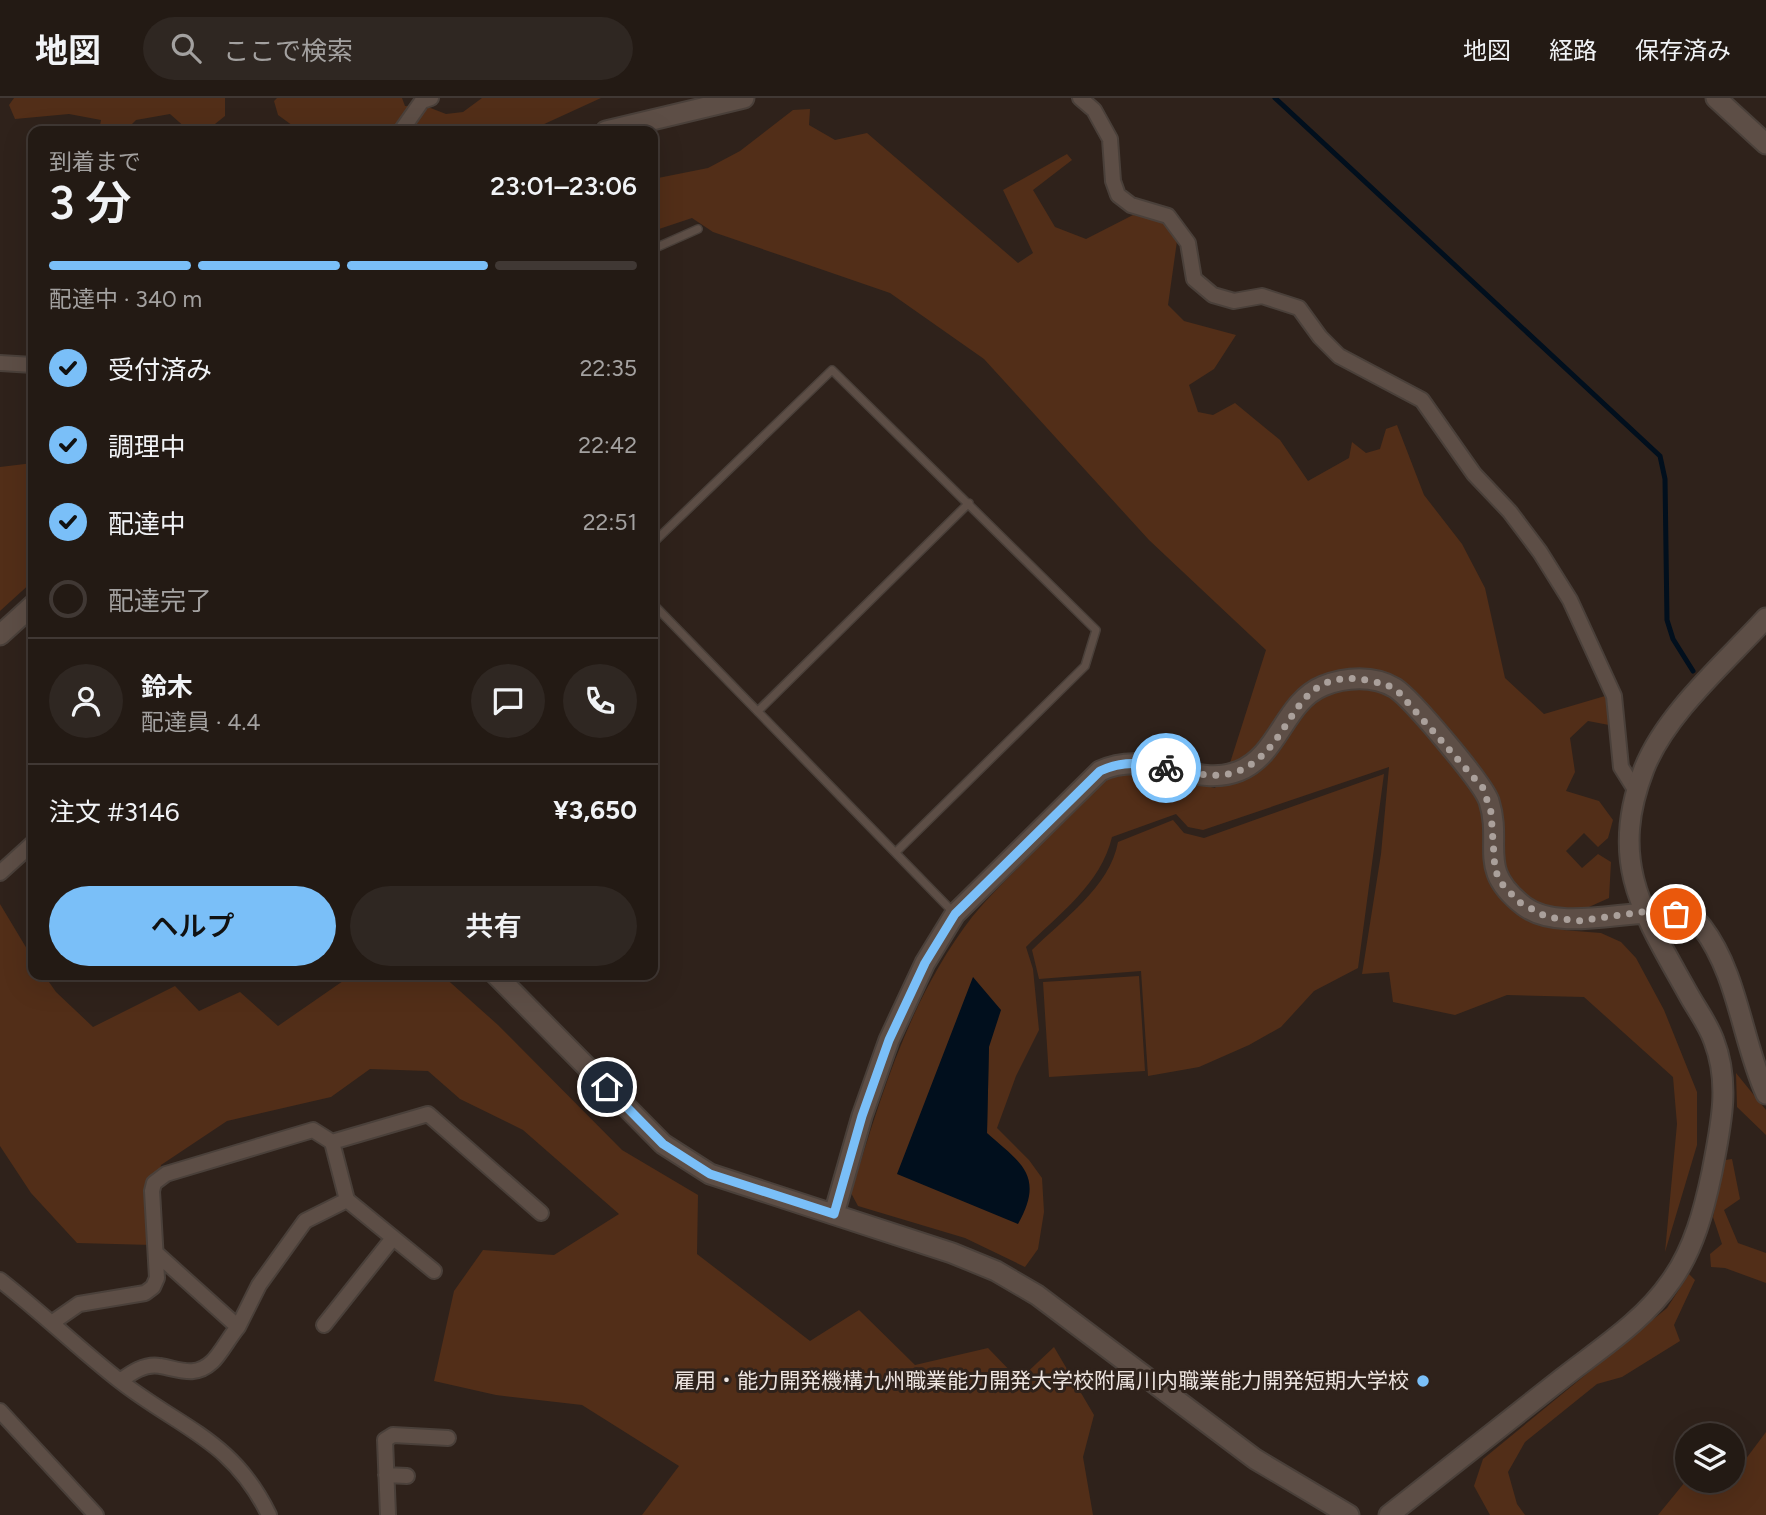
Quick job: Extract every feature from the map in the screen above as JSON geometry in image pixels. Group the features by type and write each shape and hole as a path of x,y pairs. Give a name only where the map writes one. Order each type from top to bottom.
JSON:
{"street":[{"path":"404,126 422,101 430,98"},
{"path":"627,126 744,98"},
{"path":"1080,98 1094,110 1110,139 1113,181 1118,195 1131,205 1168,216 1188,243 1194,279 1213,295 1234,301 1262,296 1299,308 1320,337 1339,356 1422,400 1474,474 1510,512 1540,552 1570,600 1614,696 1621,767 1636,791"},
{"path":"1716,98 1766,144"},
{"path":"0,363 28,365"},
{"path":"0,635 28,610"},
{"path":"1390,1515 1629,1326 1672,1280 1691,1244 1705,1207 1724,1113 1723,1081 1714,1041 1642,912 1634,887 1629,853 1631,815 1636,791 1656,744 1675,718 1766,618"},
{"path":"834,1214 862,1116 889,1040 911,990 955,914 1100,771 1118,763 1136,762 1208,775 1239,771 1256,760 1271,744 1299,702 1311,692 1344,680 1363,679 1395,688 1477,778 1491,812 1495,870 1502,884 1519,902 1547,917 1578,921 1642,912 1676,914 1699,924 1723,967 1766,1094"},
{"path":"0,873 28,848"},
{"path":"501,980 663,1144 710,1174 952,1253 996,1271 1037,1295 1255,1458 1349,1515"},
{"path":"332,1142 428,1114 541,1213"},
{"path":"53,1322 79,1304 145,1293 153,1287 157,1278 152,1191 154,1183 166,1174 313,1130 332,1142 347,1200 434,1271"},
{"path":"120,1381 136,1369 159,1365 175,1372 198,1370 213,1362 238,1327 259,1285 305,1221 347,1200"},
{"path":"324,1325 393,1238"},
{"path":"156,1253 238,1327"},
{"path":"0,1280 120,1381 224,1451 255,1487 269,1515"},
{"path":"0,1411 96,1515"},
{"path":"388,1515 385,1440 393,1434 448,1438"},
{"path":"386,1475 407,1476"}],"lane":[{"path":"658,247 698,229"},
{"path":"658,538 832,370 1096,630 1086,666 896,852"},
{"path":"758,711 969,503"},
{"path":"658,609 955,914"}],"shaded area":[{"path":"14,98 225,98 225,116 215,124 204,126 184,126 170,114 136,120 130,126 100,126 101,120 69,114 15,119 9,105"},
{"path":"277,98 402,98 405,106 428,107 446,114 463,112 482,98 601,98 540,126 293,126 278,115 274,101"},
{"path":"810,109 809,125 835,140 867,133 1018,263 1033,253 1003,190 1067,154 1072,160 1033,190 1055,227 1086,239 1133,215 1163,222 1177,241 1168,305 1184,321 1236,335 1214,369 1189,385 1198,412 1213,415 1235,403 1280,440 1308,481 1349,458 1352,442 1366,453 1380,449 1386,429 1397,425 1424,495 1462,544 1485,588 1505,678 1544,714 1605,696 1611,709 1609,725 1588,721 1570,738 1575,772 1566,791 1599,801 1613,820 1608,838 1598,847 1584,833 1566,851 1582,868 1598,854 1611,862 1609,898 1580,911 1563,930 1601,933 1621,942 1636,958 1664,1010 1697,1092 1697,1145 1665,1252 1677,1124 1673,1077 1584,997 1507,995 1455,1015 1393,1002 1389,972 1362,974 1381,854 1389,767 1203,830 1188,827 1176,814 1112,837 1099,869 1089,884 1026,947 1033,969 1039,1030 1016,1076 997,1128 1029,1160 1042,1178 1044,1212 1038,1249 1025,1267 965,1238 858,1206 851,1193 899,1049 931,981 972,917 1078,804 1106,781 1128,773 1140,773 1166,776 1215,788 1230,763 1266,650 1149,540 984,359 890,293 713,232 692,218 658,229 658,178 708,168 740,151 793,110","holes":["973,977 989,1047 987,1134"]},
{"path":"28,464 28,586 0,611 0,467"},
{"path":"1384,774 1358,968 1314,991 1281,1027 1249,1045 1199,1067 1148,1076 1141,971 1039,979 1032,950 1095,888 1106,874 1118,842 1173,820 1184,833 1204,838"},
{"path":"0,904 28,951 28,980 48,980 56,992 93,1027 175,986 199,1011 240,992 278,1026 343,980 448,980 498,1025 622,1150 698,1195 697,1254 810,1341 859,1310 915,1365 988,1348 1019,1380 1054,1347 1094,1415 1083,1457 1093,1515 642,1515 679,1466 582,1405 496,1395 434,1381 454,1291 483,1250 554,1255 619,1214 523,1130 460,1099 428,1071 370,1069 331,1097 227,1121 161,1165 152,1245 77,1243 31,1193 0,1146"},
{"path":"1139,976 1145,1071 1049,1077 1043,982"},
{"path":"1736,1073 1766,1110 1766,1135 1737,1107"},
{"path":"1732,1159 1740,1199 1724,1210 1738,1243 1766,1253 1766,1283 1725,1268 1711,1267 1710,1254 1722,1244 1713,1217 1725,1160"},
{"path":"1689,1274 1695,1280 1674,1325 1680,1341 1622,1377 1597,1384 1525,1442 1508,1472 1517,1504 1525,1515 1490,1515 1474,1486 1483,1459 1667,1308"},
{"path":"1766,1432 1766,1515 1658,1515 1676,1493 1745,1493 1745,1460"}],"water":[{"path":"973,977 1001,1010 989,1047 987,1133 1019,1162 1029,1182 1026,1208 1018,1224 897,1174"}],"waterway":[{"path":"1275,98 1660,456 1665,479 1667,620 1673,639 1693,671"}],"way so far":[{"path":"1166,768 1215,775 1239,771 1256,760 1271,744 1299,702 1311,692 1344,680 1363,679 1380,683 1395,688 1477,778 1491,812 1495,870 1502,884 1519,902 1531,911 1547,917 1578,921 1642,912 1676,914"}],"place":[{"name":"雇用・能力開発機構九州職業能力開発大学校附属川内職業能力開発短期大学校","path":"1423,1381"}],"route":[{"path":"607,1087 663,1144 710,1174 834,1214 862,1116 889,1040 925,963 955,914 1100,771 1118,763 1136,762 1166,768"}]}
